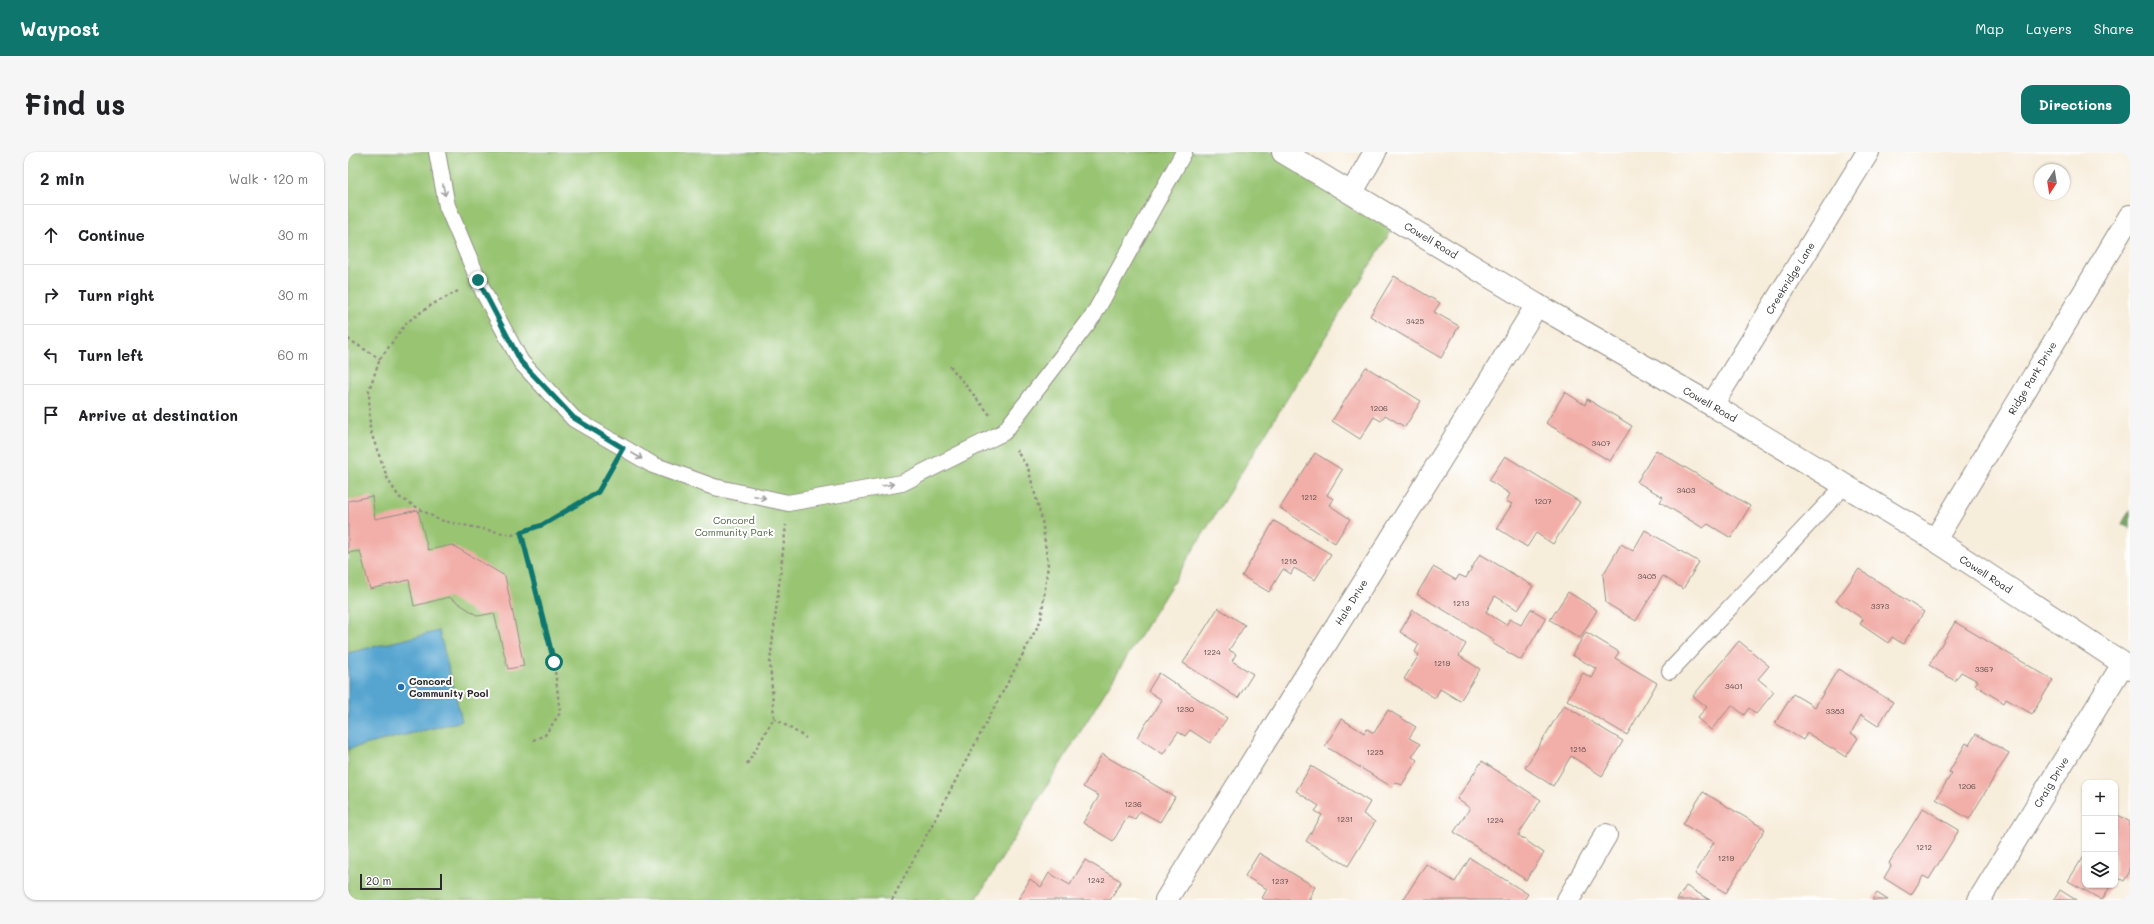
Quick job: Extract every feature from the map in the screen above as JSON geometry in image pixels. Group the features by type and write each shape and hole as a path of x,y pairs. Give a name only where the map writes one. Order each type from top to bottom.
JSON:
{"street":[{"name":"Cowell Road","path":"1283,152 1352,192 1537,305 1712,404 1935,540 2127,666"},
{"path":"1352,192 1375,152"},
{"name":"Creekridge Lane","path":"1712,404 1868,152"},
{"name":"Ridge Park Drive","path":"1935,540 2130,216"},
{"name":"Hale Drive","path":"1166,900 1537,305"},
{"name":"Craig Drive","path":"1979,900 2127,666"},
{"path":"1568,900 1606,835"}],"lane":[{"path":"437,152 447,206 478,280 521,362 574,418 653,465 714,487 788,503 902,483 1004,432 1093,316 1184,152"},
{"path":"1670,671 1845,485"}],"path":[{"path":"478,280 433,304 407,322 380,359 369,390 370,430 388,480 399,496 439,520 512,534 542,525 598,492 623,448"},
{"path":"348,339 380,359"},
{"path":"892,900 1041,620 1048,565 1042,520 1028,468 1004,432 950,366"},
{"path":"747,764 774,718 770,662 788,503"},
{"path":"521,532 554,662 560,713 545,735 531,741"},
{"path":"774,718 806,738"}],"green space":[{"name":"Concord Community Park","path":"348,152 1283,152 1398,220 976,900 348,900"},
{"path":"2130,509 2130,528 2122,524"}],"water":[{"name":"Concord Community Pool","path":"439,631 462,721 348,749 348,653"}],"building":[{"path":"1394,276 1440,303 1434,312 1459,326 1441,358 1370,316"},
{"path":"1366,367 1421,401 1405,427 1385,415 1381,421 1374,417 1360,439 1332,421"},
{"path":"1565,392 1585,405 1587,399 1632,426 1610,461 1546,423"},
{"path":"1656,450 1750,506 1731,538 1708,524 1703,528 1660,502 1663,497 1637,482"},
{"path":"1315,453 1342,470 1327,495 1333,499 1329,505 1350,519 1335,543 1280,508"},
{"path":"1505,456 1580,502 1553,544 1536,533 1527,547 1497,528 1512,504 1506,501 1510,494 1489,480"},
{"path":"372,496 375,519 418,510 428,550 452,545 505,576 524,666 508,669 494,613 478,616 449,597 414,606 409,580 370,589 360,551 348,553 348,501"},
{"path":"1274,521 1331,554 1315,580 1294,568 1291,574 1283,569 1269,592 1242,576"},
{"path":"1645,530 1699,562 1683,589 1663,576 1636,621 1606,603 1603,575 1621,544 1633,551"},
{"path":"1480,554 1533,586 1518,610 1495,596 1486,612 1506,625 1510,619 1521,625 1531,609 1546,618 1521,660 1492,643 1494,640 1417,594 1433,567 1456,580 1459,575 1466,578"},
{"path":"1859,569 1924,612 1903,644 1892,637 1888,643 1860,624 1863,619 1836,601"},
{"path":"1568,592 1597,610 1580,638 1550,620"},
{"path":"1218,608 1245,625 1229,650 1236,654 1232,661 1253,674 1238,698 1183,663"},
{"path":"1413,610 1466,644 1459,656 1480,669 1460,701 1440,689 1435,698 1404,679 1419,655 1415,652 1419,644 1400,632"},
{"path":"1955,622 2053,680 2032,714 2006,699 2004,703 1975,685 1978,681 1961,672 1955,681 1929,665"},
{"path":"1586,632 1619,652 1615,658 1657,683 1627,735 1567,700 1583,673 1592,678 1597,669 1572,655"},
{"path":"1739,641 1769,666 1758,679 1774,692 1756,714 1749,708 1744,715 1732,705 1711,730 1697,718 1707,707 1693,696"},
{"path":"1838,669 1893,702 1878,726 1861,715 1851,733 1858,738 1846,757 1807,733 1803,740 1775,723 1793,694 1815,707"},
{"path":"1159,673 1227,718 1210,743 1190,730 1185,736 1178,732 1163,754 1137,737 1162,700 1148,691"},
{"path":"1564,705 1623,741 1602,776 1571,756 1553,786 1525,768"},
{"path":"1388,710 1416,727 1409,738 1420,744 1412,757 1417,760 1402,785 1395,782 1392,787 1325,746 1342,719 1364,733 1367,729 1374,733"},
{"path":"1976,734 2009,753 1969,819 1936,799 1952,773 1949,772 1966,743 1969,745"},
{"path":"1102,754 1175,797 1160,822 1140,811 1135,819 1128,816 1113,841 1083,823 1099,796 1083,787"},
{"path":"1482,761 1541,800 1518,835 1544,853 1526,880 1454,832 1470,808 1457,799"},
{"path":"1311,766 1370,802 1363,814 1375,822 1348,866 1306,841 1322,815 1315,811 1319,806 1296,791"},
{"path":"1703,792 1765,829 1726,893 1695,874 1714,842 1683,824"},
{"path":"1923,808 1959,830 1929,879 1923,876 1911,895 1884,878 1891,866 1889,863"},
{"path":"2118,815 2130,822 2130,871 2124,881 2118,878"},
{"path":"1259,853 1315,887 1309,898 1312,900 1266,900 1262,898 1267,889 1245,876"},
{"path":"1470,858 1528,894 1524,900 1403,900 1426,864 1455,882"},
{"path":"2082,859 2082,888 2109,888 2102,900 2068,881"},
{"path":"1085,860 1121,881 1110,900 1018,900 1030,879 1041,887 1049,873 1070,885"},
{"path":"1686,886 1710,900 1677,900"},
{"path":"2060,890 2076,900 2054,900"},
{"path":"1877,893 1888,900 1872,900"}],"place":[{"name":"Concord Community Pool","path":"401,687"}],"route":[{"path":"478,280 521,362 574,418 623,448 598,492 542,525 521,532 554,662"}]}
